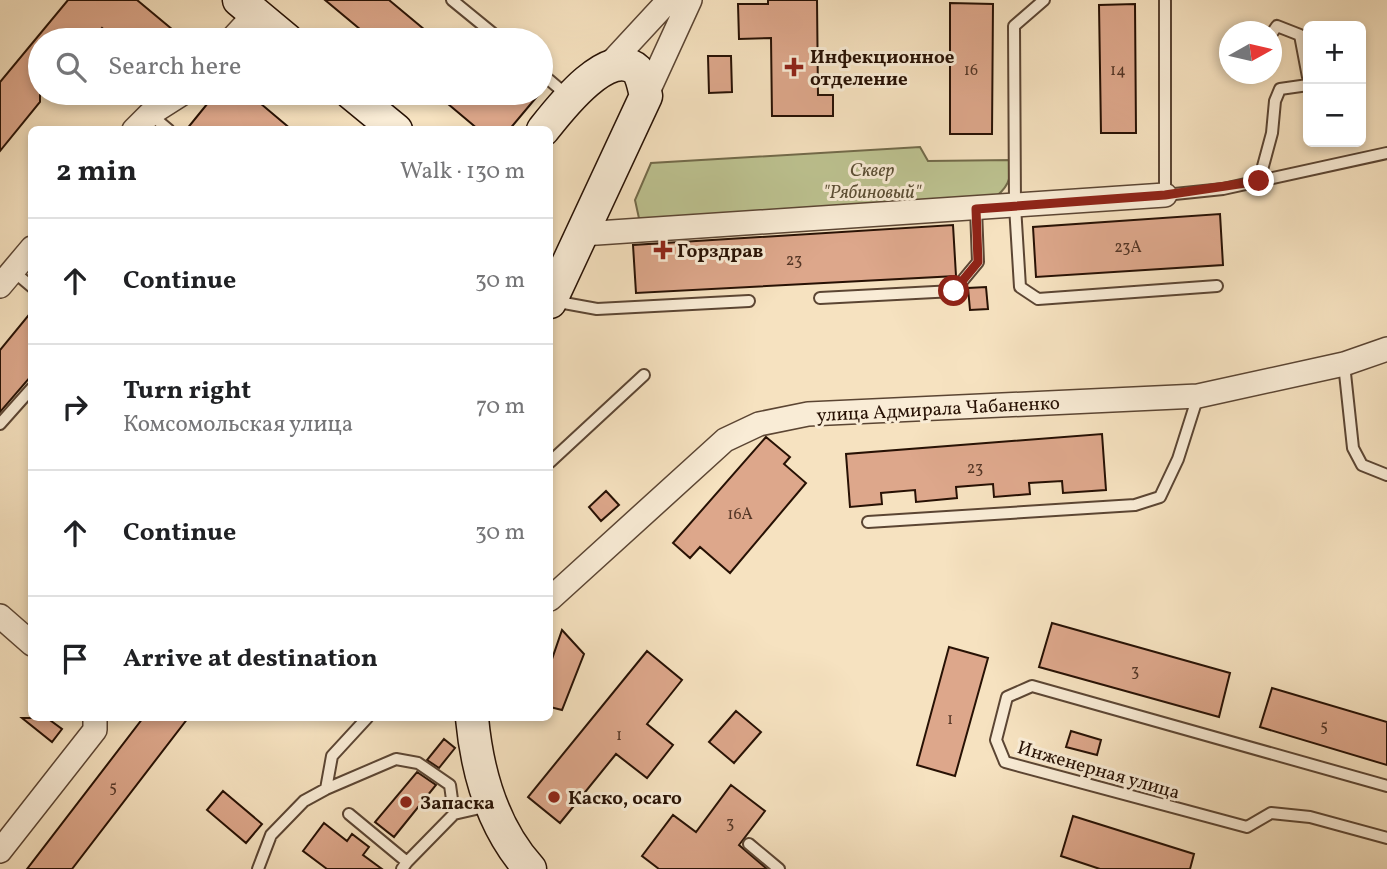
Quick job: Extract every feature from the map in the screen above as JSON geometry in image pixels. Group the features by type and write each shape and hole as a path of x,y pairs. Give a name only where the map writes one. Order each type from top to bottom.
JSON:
{"street":[{"path":"546,126 570,97 606,68 669,0"},
{"path":"553,295 690,0"},
{"path":"238,28 251,7 274,28"},
{"path":"606,68 630,66 639,72 646,96"},
{"path":"142,122 166,105"},
{"path":"366,105 391,126"},
{"path":"582,234 1165,195"},
{"path":"6,279 28,253"},
{"name":"улица Адмирала Чабаненко","path":"553,596 725,440 759,424 808,414 1198,396 1344,364 1384,345"},
{"path":"0,616 28,640"},
{"path":"0,851 98,722"},
{"path":"475,725 490,805 517,855 530,869"}],"lane":[{"path":"452,0 486,28"},
{"path":"1044,0 1014,26 1015,206 1020,287 1038,299 1217,286"},
{"path":"1165,1 1165,195 1259,181 1387,153"},
{"path":"1282,28 1300,34 1303,50"},
{"path":"553,83 570,97"},
{"path":"1259,181 1272,133 1275,101 1280,89 1303,86"},
{"path":"820,298 954,291 978,262 976,209"},
{"path":"6,279 28,286"},
{"path":"553,302 597,309 749,301"},
{"path":"1344,364 1353,448 1362,465 1387,475"},
{"path":"553,459 644,375"},
{"path":"0,424 28,392"},
{"path":"868,522 1135,505 1160,497 1178,459 1198,396"},
{"name":"Инженерная улица","path":"1387,786 1032,687 1007,697 996,740 1005,762 1235,824 1247,827 1271,813 1310,817 1387,838"},
{"path":"326,789 332,756 364,721"},
{"path":"258,869 271,835 304,801 396,759 418,763 450,785 454,814"},
{"path":"349,814 405,865 454,814 490,805"},
{"path":"749,844 779,869"}],"green space":[{"name":"Сквер \"Рябиновый\"","path":"920,147 928,161 1012,160 1005,188 991,200 640,223 635,200 651,163"}],"building":[{"path":"68,0 137,0 171,28 102,28 45,28"},
{"path":"325,0 389,0 423,28 359,28"},
{"name":"Инфекционное отделение","path":"768,0 817,0 818,95 833,95 833,116 772,116 771,38 739,39 738,4 768,4"},
{"path":"950,3 993,4 992,134 950,134"},
{"path":"1135,4 1136,133 1101,133 1099,5"},
{"path":"28,48 28,105 38,105 0,151 0,82"},
{"path":"708,56 731,56 732,92 709,93"},
{"path":"206,105 262,105 287,126 189,126"},
{"path":"449,105 530,105 512,126 474,126"},
{"path":"1220,214 1223,265 1036,277 1033,227"},
{"path":"953,225 956,276 636,293 633,245"},
{"path":"986,287 988,309 970,310 968,288"},
{"path":"28,316 28,380 0,412 0,350"},
{"path":"1102,434 1106,490 1063,493 1062,481 1029,483 1030,494 994,497 993,484 956,487 957,498 916,502 915,490 881,493 882,504 850,507 846,454"},
{"path":"766,437 790,457 784,464 806,483 730,573 700,547 690,558 673,543"},
{"path":"606,491 619,505 601,521 589,507"},
{"path":"1052,623 1230,673 1219,717 1039,667"},
{"path":"562,630 584,654 562,710 553,708 553,656"},
{"path":"949,647 988,658 955,776 917,765"},
{"path":"647,651 682,680 647,724 673,745 647,778 616,754 560,823 528,797"},
{"path":"1272,688 1387,722 1387,765 1260,727"},
{"path":"736,711 761,732 734,763 709,742"},
{"path":"22,718 28,718 28,721 51,721 62,729 52,742"},
{"path":"141,721 186,721 72,869 27,869"},
{"path":"1071,731 1101,740 1097,755 1066,747"},
{"path":"444,739 455,748 439,768 427,760"},
{"path":"417,772 436,785 394,837 375,822"},
{"path":"731,785 765,811 739,845 767,869 659,869 642,856 673,815 696,832"},
{"path":"223,791 262,824 246,843 207,810"},
{"path":"1073,816 1194,854 1190,869 1100,869 1061,856"},
{"path":"324,823 347,841 352,834 369,847 363,855 382,869 327,869 303,851"}],"place":[{"name":"Инфекционное отделение","path":"794,67"},
{"name":"Горздрав","path":"663,250"},
{"name":"Каско, осаго","path":"554,797"},
{"name":"Запаска","path":"406,802"}],"route":[{"path":"954,291 978,262 976,209 1165,195 1223,189 1259,181"}]}
